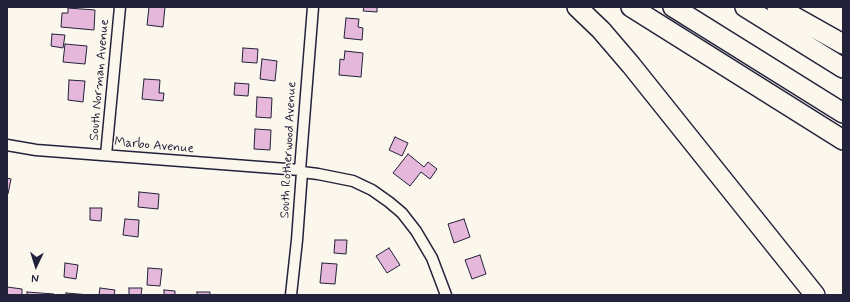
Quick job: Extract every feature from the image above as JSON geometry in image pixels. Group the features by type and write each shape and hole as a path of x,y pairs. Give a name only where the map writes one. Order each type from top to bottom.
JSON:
{"highway":[{"path":"577,7 601,30 631,65 815,295"},
{"path":"631,7 843,140"},
{"path":"673,7 843,113"},
{"path":"745,7 843,68"},
{"path":"777,7 843,44"}],"street":[{"name":"South Norman Avenue","path":"106,155 120,7"},
{"name":"South Rotherwood Avenue","path":"291,295 313,7"},
{"name":"Marbo Avenue","path":"7,145 36,150 301,171 353,181 372,190 402,213 416,231 432,258 446,295"}],"building":[{"path":"149,7 165,7 163,27 147,25"},
{"path":"364,7 377,7 377,12 363,11"},
{"path":"68,8 95,10 94,30 61,27 62,13 68,13"},
{"path":"346,18 359,19 358,27 363,28 362,40 344,38"},
{"path":"52,34 65,35 63,48 51,46"},
{"path":"65,44 87,46 85,64 63,62"},
{"path":"243,48 258,49 257,63 242,62"},
{"path":"345,51 363,53 361,77 339,75 340,59 344,60"},
{"path":"262,59 277,61 275,81 260,79"},
{"path":"144,79 160,80 159,93 164,93 163,101 142,99"},
{"path":"69,80 85,81 83,102 68,100"},
{"path":"235,83 249,84 248,96 234,95"},
{"path":"257,97 272,98 271,118 256,117"},
{"path":"255,129 271,130 270,150 254,149"},
{"path":"395,137 408,143 402,156 389,150"},
{"path":"408,154 424,167 428,162 437,169 430,179 421,172 410,186 393,173"},
{"path":"7,178 11,179 8,194 7,194"},
{"path":"139,192 159,194 158,209 138,207"},
{"path":"90,208 102,208 101,221 90,220"},
{"path":"125,219 139,220 138,237 123,235"},
{"path":"464,219 470,237 454,243 448,224"},
{"path":"335,240 347,240 346,254 334,253"},
{"path":"389,248 400,265 387,273 376,256"},
{"path":"480,255 486,274 472,279 465,260"},
{"path":"65,263 78,265 76,279 64,277"},
{"path":"322,263 337,264 335,284 320,283"},
{"path":"148,268 162,269 160,286 147,285"},
{"path":"7,287 22,289 22,295 7,295"},
{"path":"100,288 115,290 114,295 99,295"},
{"path":"129,288 142,288 141,295 129,295"},
{"path":"164,290 175,291 175,295 164,295"},
{"path":"27,292 54,294 54,295 27,295"},
{"path":"197,292 210,292 210,295 197,295"},
{"path":"66,293 90,295 66,295"}]}
